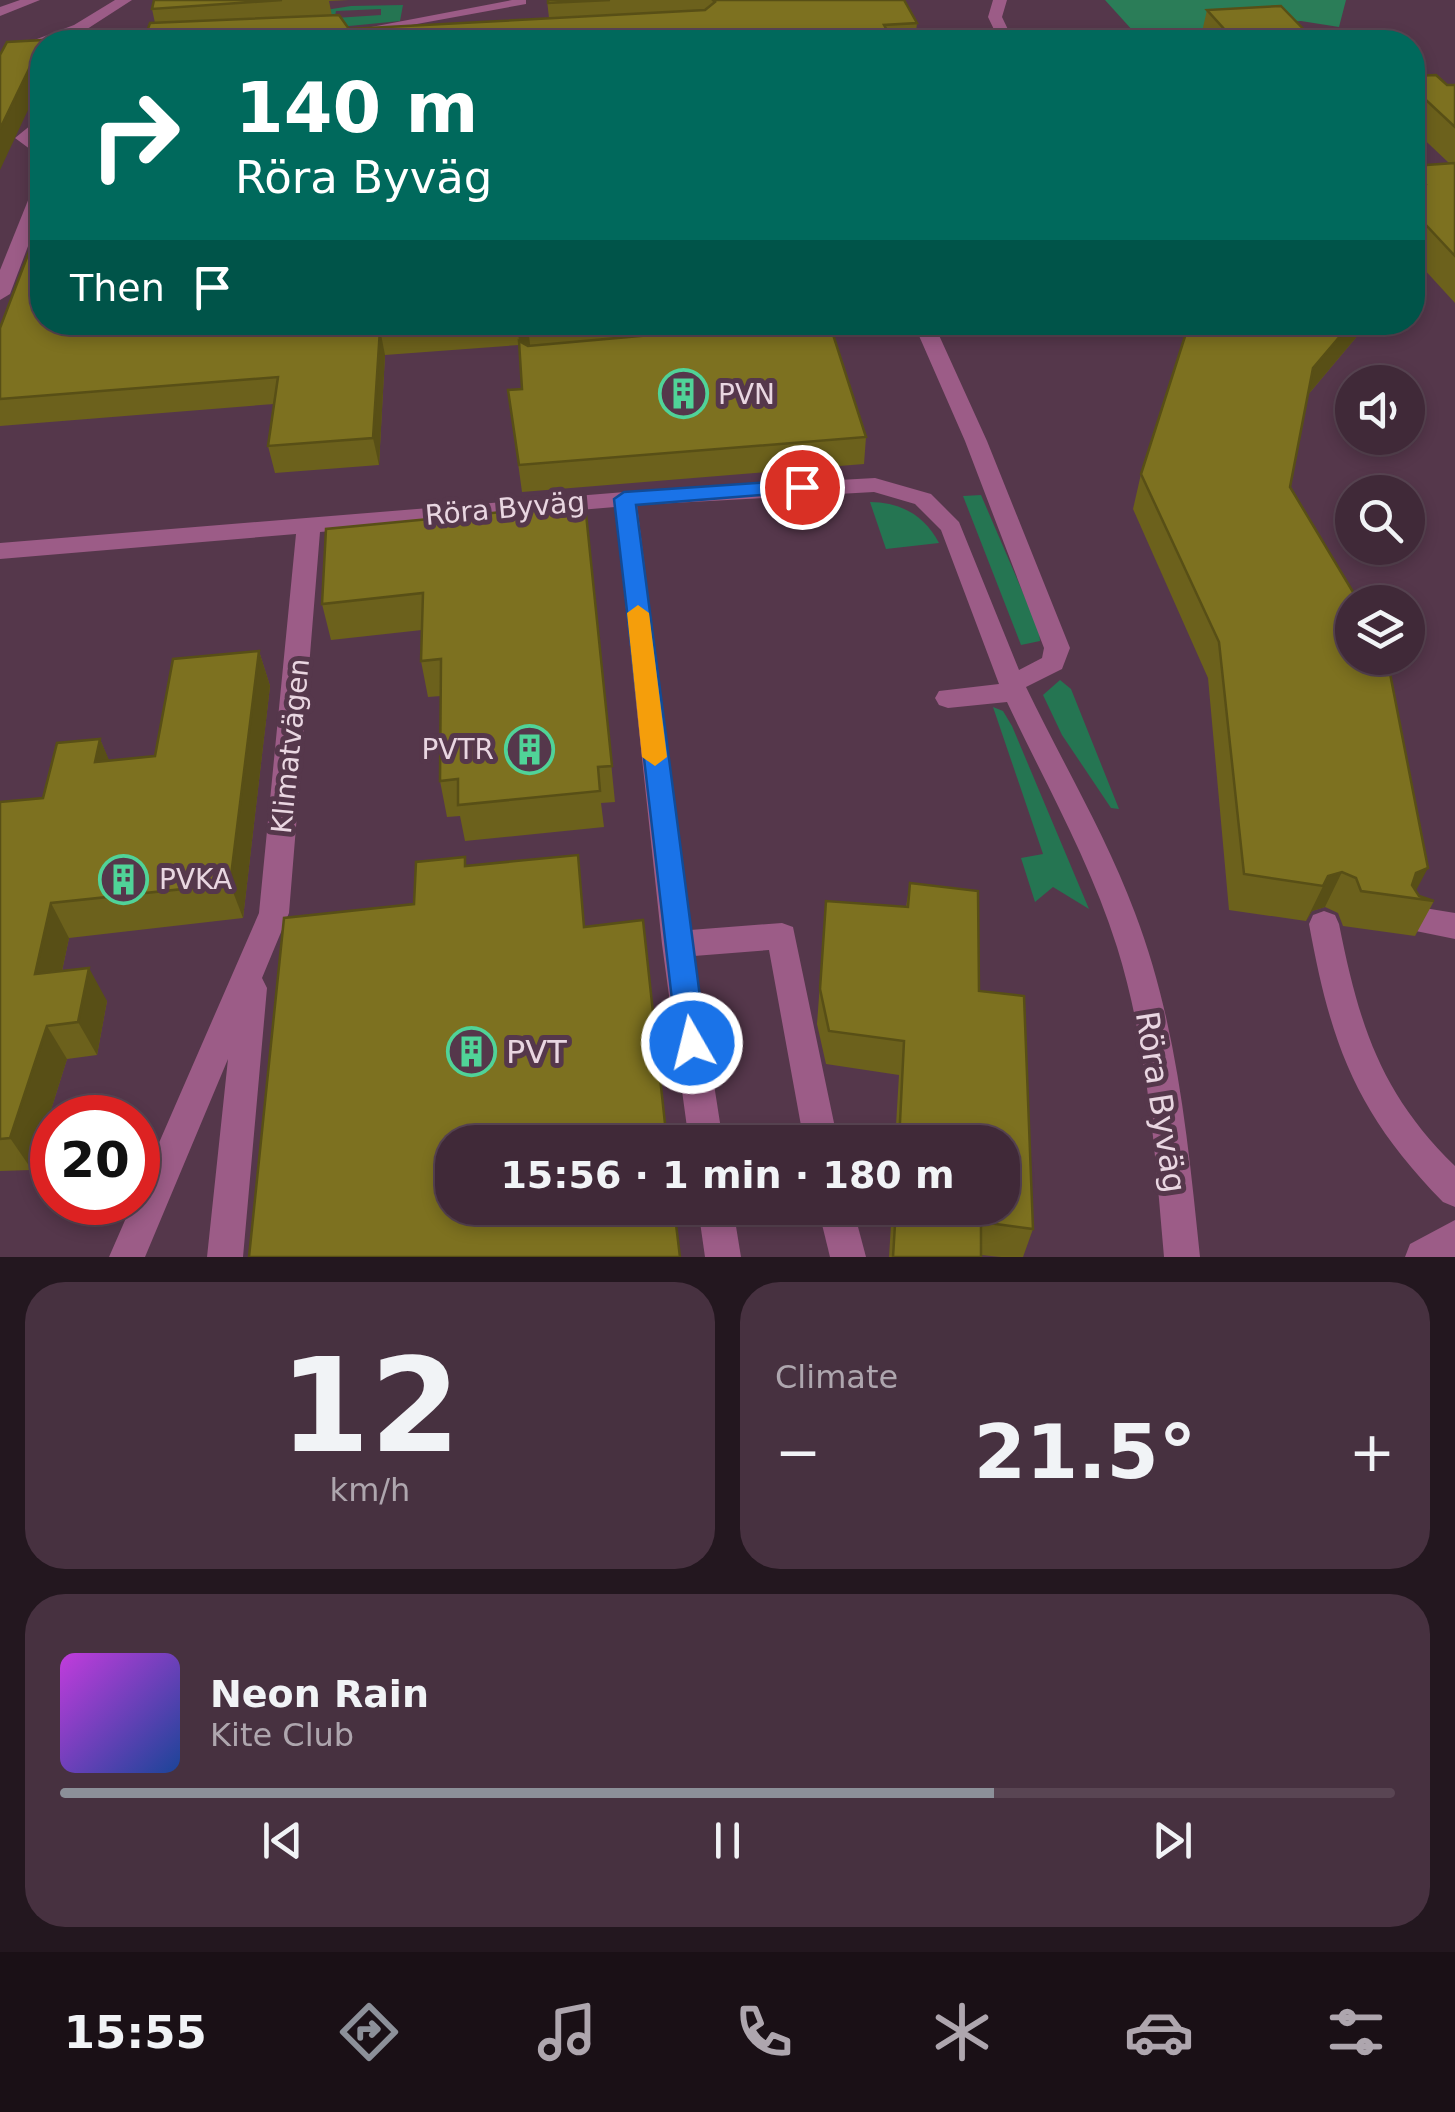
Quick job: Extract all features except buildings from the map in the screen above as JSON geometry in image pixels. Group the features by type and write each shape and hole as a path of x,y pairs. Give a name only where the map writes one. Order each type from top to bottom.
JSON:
{"street":[{"path":"0,12 34,0"},
{"path":"85,30 124,0"},
{"path":"353,29 519,4 519,0"},
{"path":"1000,0 995,16 1001,30"},
{"path":"373,28 381,30"},
{"path":"0,58 30,49"},
{"path":"0,146 30,133"},
{"path":"24,138 30,143"},
{"path":"0,294 30,218"},
{"path":"929,335 976,441 1057,648 1053,663 1014,687 948,698"},
{"name":"Röra Byväg","path":"0,551 837,484 874,485 922,499 951,527 1014,687 1103,872 1132,948 1160,1056 1182,1257"},
{"path":"624,499 677,944 704,1125"},
{"name":"Klimatvägen","path":"127,1257 274,913 309,524"},
{"path":"1412,919 1455,926"},
{"path":"1324,924 1353,1054 1371,1093 1424,1161 1455,1190"},
{"path":"677,944 782,936 818,1125"},
{"name":"Klimatvägen","path":"225,1257 252,964"},
{"path":"718,1225 723,1257"},
{"path":"840,1225 848,1257"},
{"path":"1423,1257 1455,1238"}],"green space":[{"path":"1105,0 1346,0 1339,27 1301,21 1197,30 1132,30"},
{"path":"403,5 400,21 309,30 335,18 381,15 381,9 336,11 335,16 300,14 351,6"},
{"path":"981,495 1039,630 1040,641 1021,645 963,496"},
{"path":"870,502 911,512 927,525 939,543 886,549"},
{"path":"1060,680 1071,689 1119,809 1111,808 1062,735 1043,695"},
{"path":"993,707 1003,711 1012,726 1089,909 1053,887 1035,902 1021,858 1043,854"}],"slow traffic":[{"path":"638,613 655,757"}],"place":[{"name":"PVN","path":"683,394"},
{"name":"PVTR","path":"529,749"},
{"name":"PVKA","path":"124,879"},
{"name":"PVT","path":"471,1052"}],"route":[{"path":"692,1043 624,499 802,487"}]}
